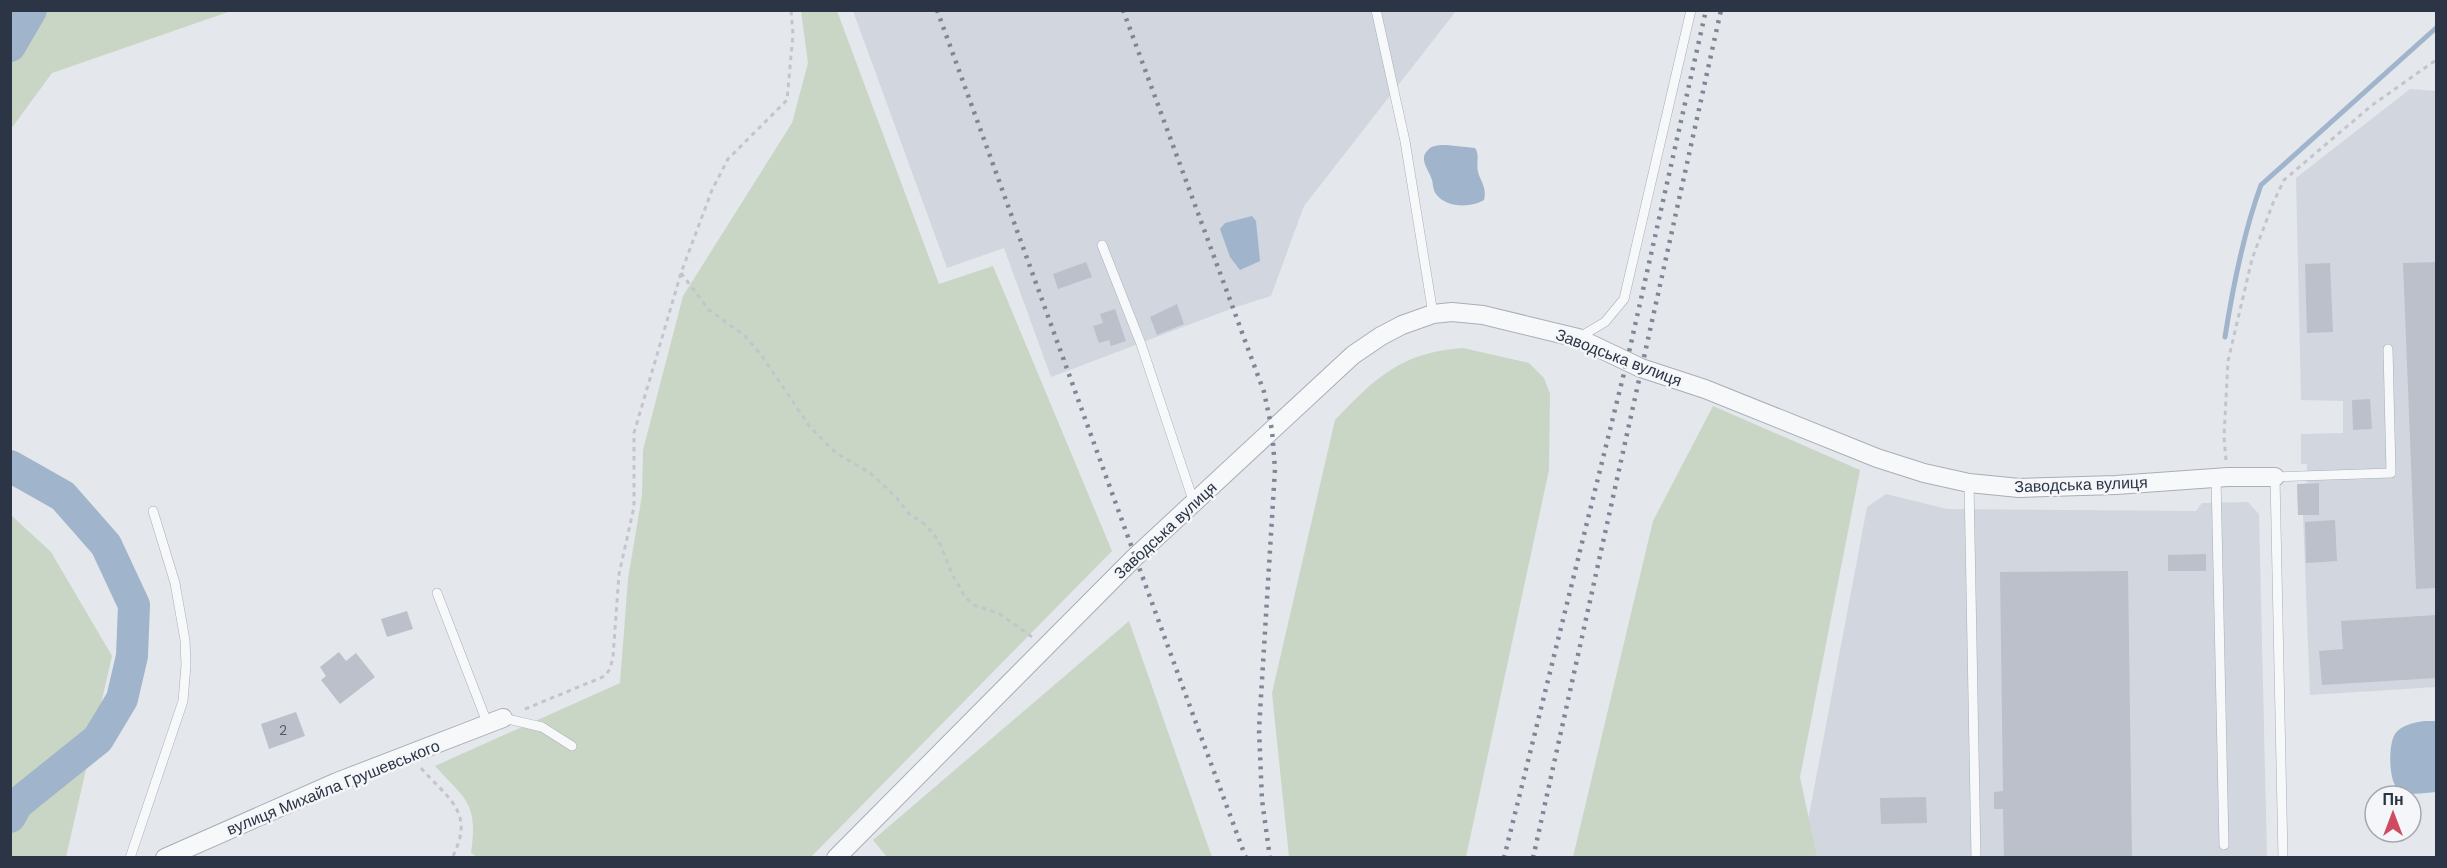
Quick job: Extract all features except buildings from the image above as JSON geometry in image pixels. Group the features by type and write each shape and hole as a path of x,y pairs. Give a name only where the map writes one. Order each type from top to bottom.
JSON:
{"street":[{"name":"Заводська вулиця","path":"836,858 1134,558 1353,355 1402,325 1433,314 1452,312 1483,315 1578,338 1641,368 1705,389 1876,458 1924,473 1969,483 2030,488 2116,485 2222,477 2275,477"},
{"name":"вулиця Михайла Грушевського","path":"165,858 337,782 495,722"}],"lane":[{"path":"1376,10 1406,141 1433,314"},
{"path":"1578,338 1605,322 1624,299 1691,10"},
{"path":"1102,245 1141,344 1194,503"},
{"path":"2283,858 2275,477 2391,473 2388,349"},
{"path":"2222,477 2224,845"},
{"path":"1969,483 1976,858"},
{"path":"130,858 183,701 186,665 185,640 175,584 153,511"},
{"path":"437,593 495,722 542,727 572,746"}],"path":[{"path":"495,722 605,676 610,669 613,657 619,574 634,507 634,434 681,273 712,190 728,159 787,100 793,34 791,10"},
{"path":"2222,477 2228,361 2252,259 2284,180 2371,106 2436,60"},
{"path":"681,273 709,310 745,336 762,356 810,427 836,453 869,471 896,496 909,514 926,525 939,541 952,574 966,597 974,605 1000,614 1025,630 1045,648"},
{"path":"410,755 446,792 458,809 461,829 452,858"}],"shaded area":[{"path":"853,11 1456,11 1304,206 1271,296 1233,308 1051,377 1004,248 947,268"},
{"path":"2410,89 2436,91 2436,687 2310,695 2303,515 2318,483 2307,483 2307,464 2301,464 2301,434 2343,433 2343,401 2301,400 2296,178"},
{"path":"1886,494 1947,509 2196,511 2202,503 2248,502 2259,514 2267,857 1801,858 1867,507"}],"green space":[{"path":"11,10 231,11 52,73 11,129"},
{"path":"801,11 837,11 939,284 993,266 1112,551 811,857 477,857 471,853 473,823 468,804 435,766 620,683 628,579 642,495 643,450 683,296 792,123 808,63"},
{"path":"1463,348 1529,363 1544,378 1550,394 1549,470 1466,857 1289,857 1272,693 1335,420 1377,379 1392,369 1423,355"},
{"path":"1713,406 1860,470 1800,777 1817,857 1573,857 1653,521"},
{"path":"11,515 51,552 112,656 66,857 11,857"},
{"path":"1129,621 1212,857 887,857 873,840"}],"water":[{"path":"1446,145 1475,148 1478,172 1484,189 1484,200 1479,203 1459,205 1446,202 1436,194 1424,157 1430,148"},
{"path":"1252,216 1256,221 1260,261 1240,270 1230,257 1220,229 1225,223"},
{"path":"2436,721 2436,792 2423,793 2423,784 2394,784 2393,781 2390,755 2393,739 2404,726"}],"waterway":[{"path":"10,46 31,10"},
{"path":"2225,337 2239,260 2261,185 2436,28"},
{"path":"10,466 63,496 106,545 134,605 132,656 122,699 98,739 17,804 10,817"}],"railway":[{"path":"937,10 1246,858"},
{"path":"1123,10 1264,392 1272,430 1275,469 1259,729 1262,800 1270,858"},
{"path":"1504,858 1627,361 1706,10"},
{"path":"1533,858 1721,10"}]}
